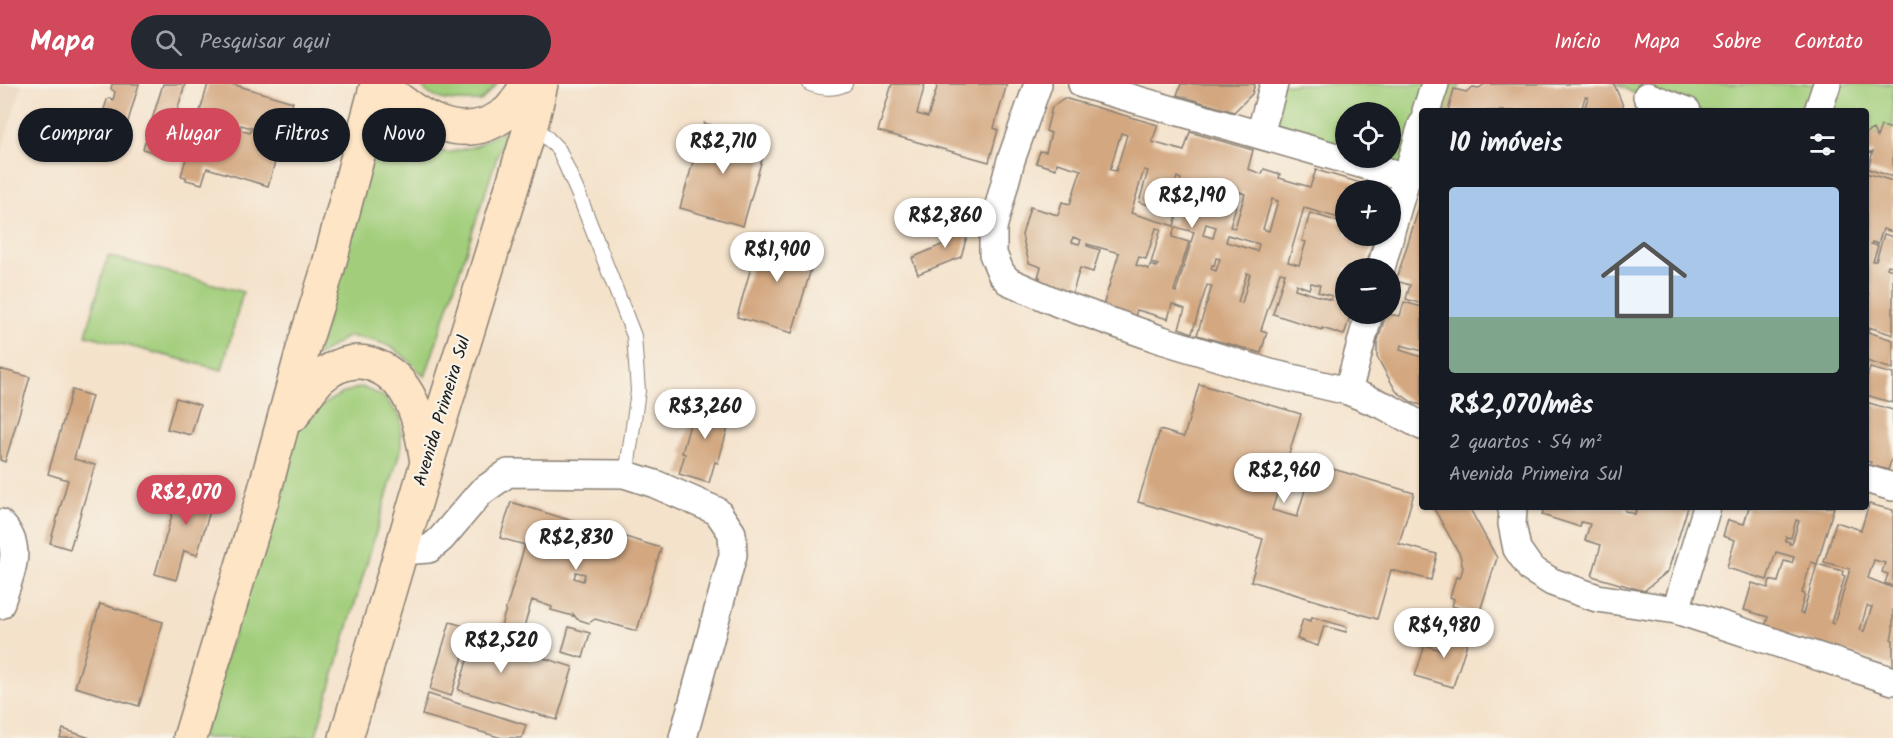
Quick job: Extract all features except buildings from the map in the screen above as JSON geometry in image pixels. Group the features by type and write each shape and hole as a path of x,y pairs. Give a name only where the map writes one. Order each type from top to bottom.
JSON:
{"main road":[{"path":"190,738 281,434 378,84 407,108 435,122 471,128 492,122 507,113 527,84"},
{"name":"Avenida Primeira Sul","path":"346,738 542,84"},
{"path":"281,434 319,380 334,368 346,363 362,361 386,370 405,388 414,406 427,463"}],"street":[{"path":"1038,84 1011,160 993,228 993,254 1001,273 1008,281 1058,303 1162,340 1270,373 1348,391 1385,406 1419,424"},
{"path":"1082,84 1406,177"},
{"path":"1260,134 1274,84"},
{"path":"1427,108 1435,84"},
{"path":"1819,108 1827,84"},
{"path":"1643,97 1678,108"},
{"path":"1401,195 1419,135"},
{"path":"1348,391 1366,324"},
{"path":"401,551 429,549 481,492 508,473 624,474 655,484 717,512 732,533 733,555 683,738"},
{"path":"1869,480 1893,487"},
{"path":"1513,510 1512,524 1517,549 1532,569 1545,578 1597,598 1676,610 1893,681"},
{"path":"1676,610 1706,510"},
{"path":"0,523 14,544 15,556 0,605"}],"lane":[{"path":"810,84 822,88 838,88 845,84"},
{"path":"532,122 559,150 634,336 638,391 628,462 624,474"}],"shaded area":[{"path":"0,84 22,84 0,156"}],"green space":[{"path":"420,84 497,84 481,101 465,101 439,99 425,91"},
{"path":"1269,84 1460,84 1452,108 1419,108 1419,188 1401,183 1401,180 1393,180 1354,168 1401,168 1401,102 1335,102 1335,162 1253,137"},
{"path":"1616,84 1893,84 1893,130 1869,135 1869,108 1663,108"},
{"path":"506,129 425,377 399,352 383,344 362,338 348,336 316,357 371,162 446,162 446,153 476,146"},
{"path":"108,256 243,292 222,370 86,335"},
{"path":"362,387 384,397 401,418 401,448 315,738 201,738 296,432 310,416 333,398"}]}
